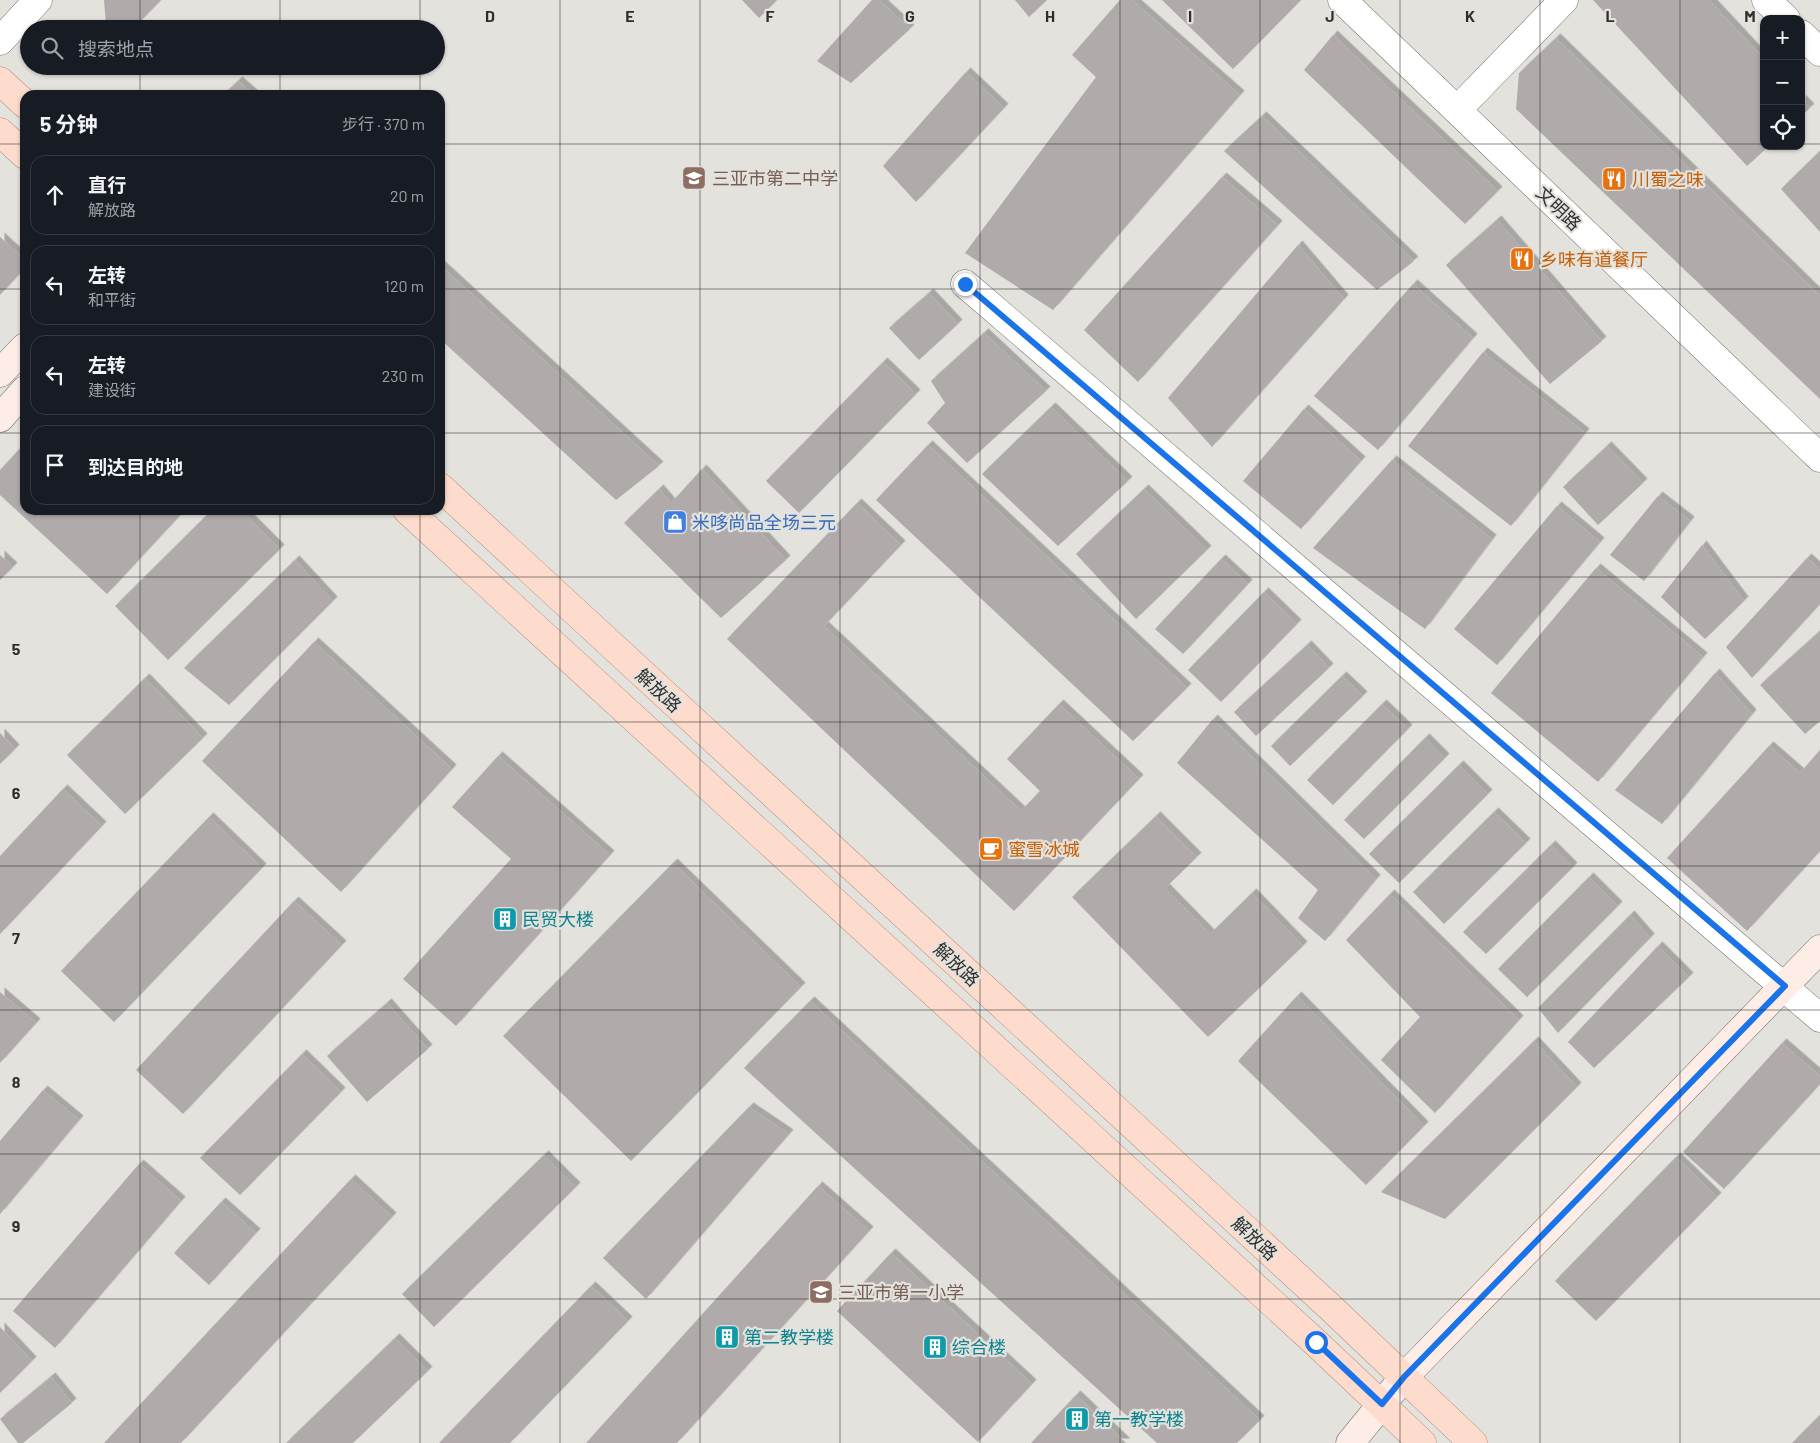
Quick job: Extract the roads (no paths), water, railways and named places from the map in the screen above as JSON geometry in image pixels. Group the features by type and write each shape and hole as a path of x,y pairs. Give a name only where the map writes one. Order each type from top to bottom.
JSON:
{"main road":[{"path":"0,81 20,99"},
{"path":"0,132 20,150"},
{"name":"解放路","path":"445,492 1404,1377 1473,1443"},
{"name":"解放路","path":"412,515 1382,1404 1422,1443"}],"street":[{"path":"0,41 38,0"},
{"name":"文明路","path":"1342,0 1820,458"},
{"path":"1457,110 1564,0"},
{"path":"1766,0 1782,15"},
{"path":"1805,38 1820,52"},
{"path":"965,284 1820,1018"},
{"path":"0,373 20,352"},
{"path":"0,418 20,396"},
{"path":"1350,1443 1404,1377 1820,949"}],"place":[{"name":"三亚市第二中学","path":"694,178"},
{"name":"川蜀之味","path":"1614,179"},
{"name":"乡味有道餐厅","path":"1522,259"},
{"name":"米哆尚品全场三元","path":"675,522"},
{"name":"蜜雪冰城","path":"991,849"},
{"name":"民贸大楼","path":"505,919"},
{"name":"三亚市第一小学","path":"821,1292"},
{"name":"第二教学楼","path":"727,1337"},
{"name":"综合楼","path":"935,1347"},
{"name":"第一教学楼","path":"1077,1419"}]}
